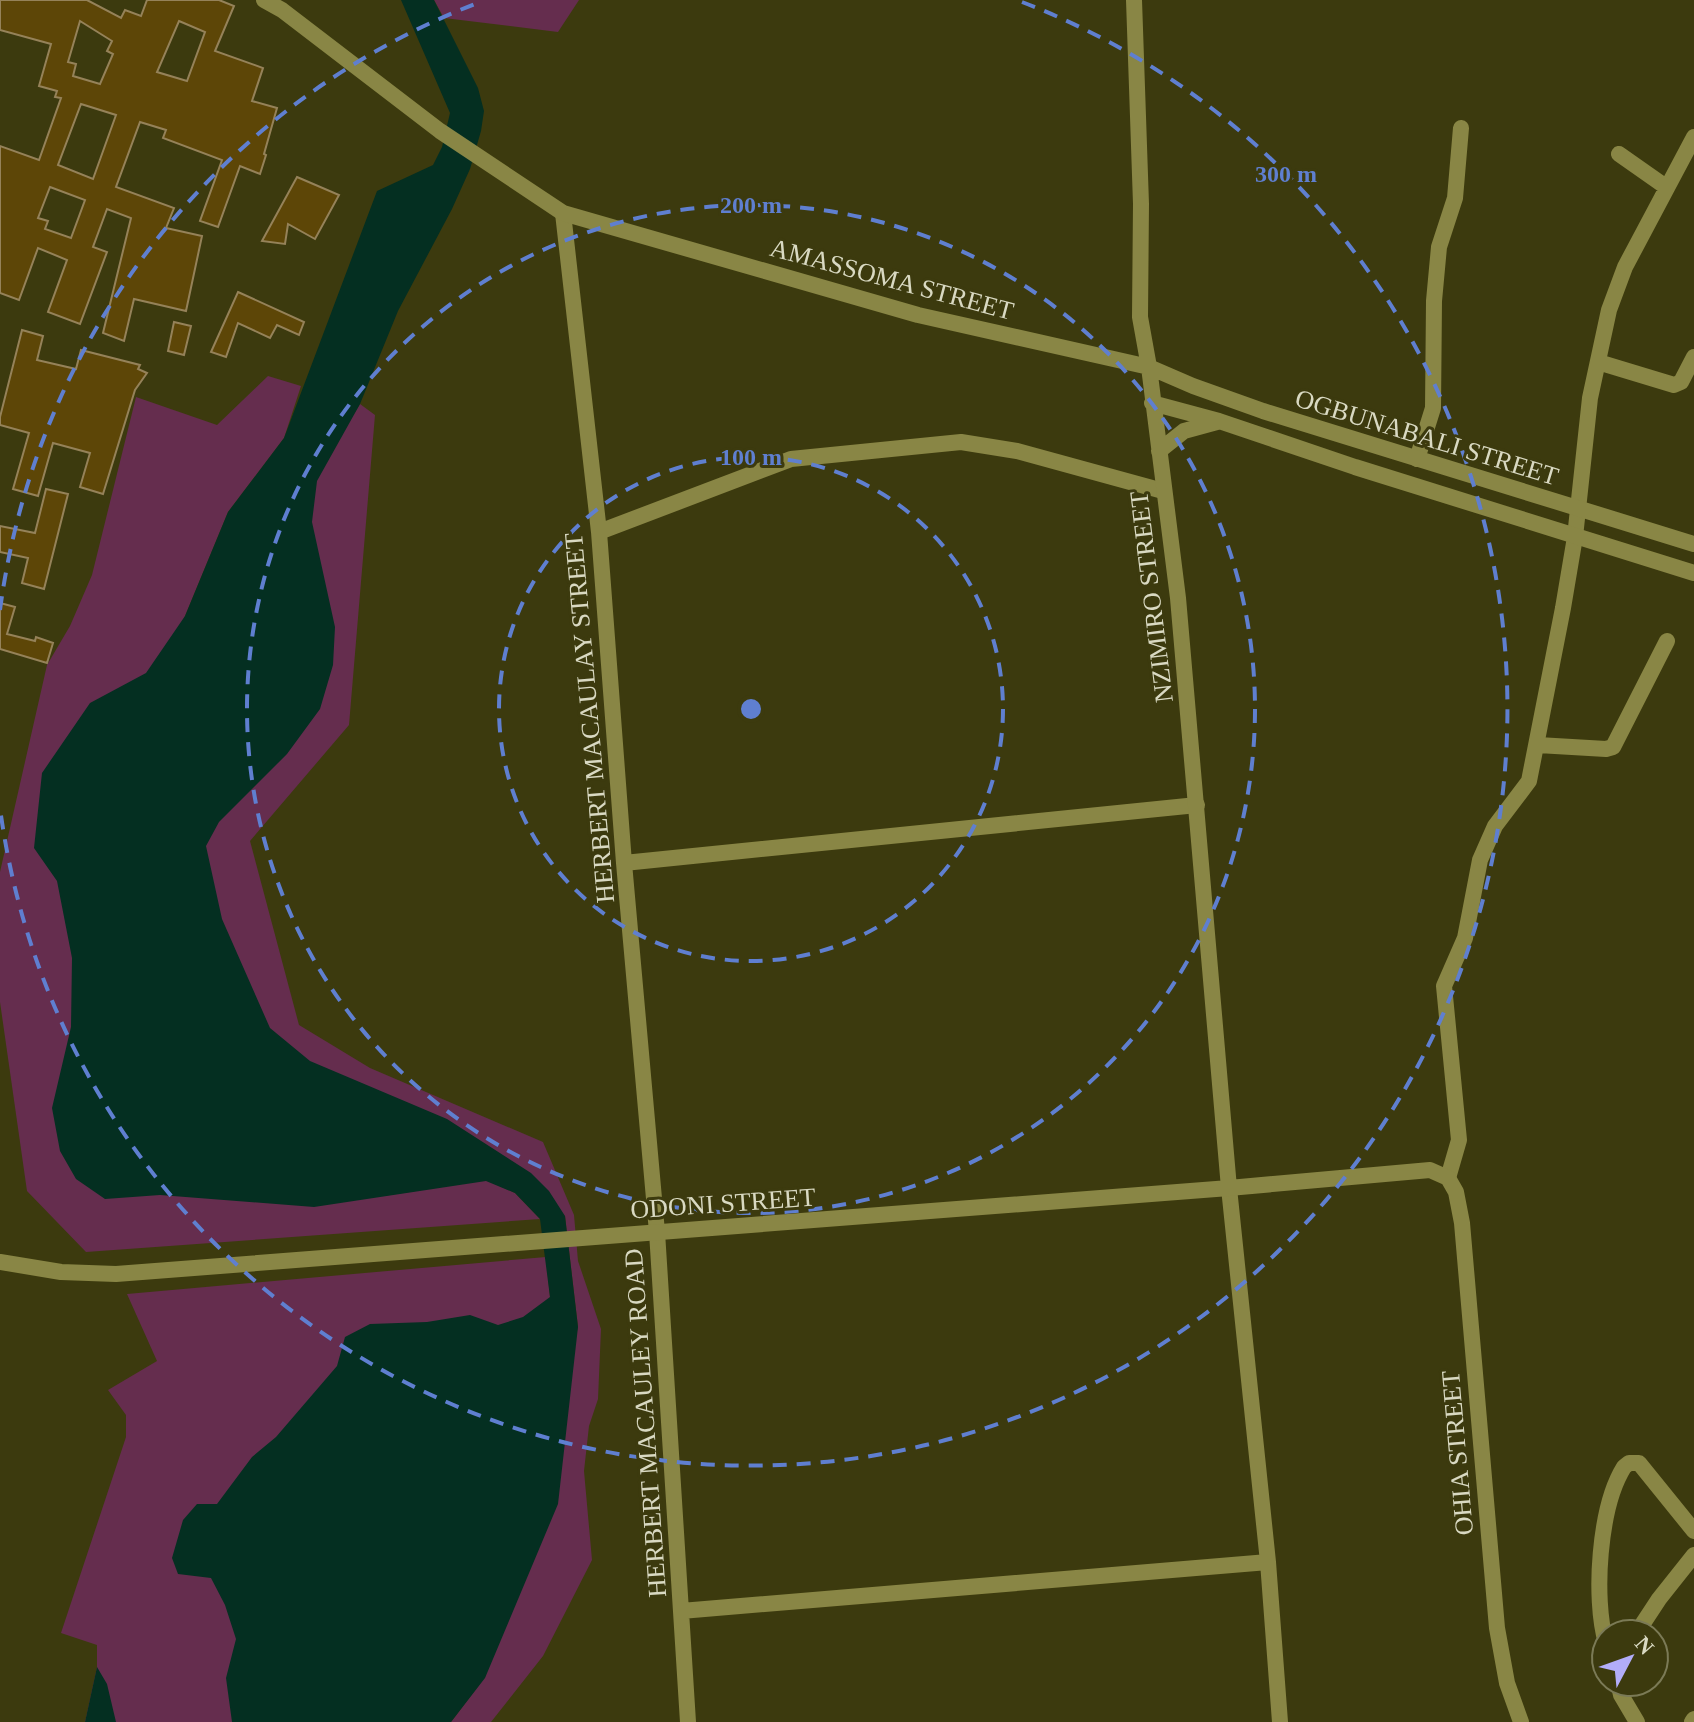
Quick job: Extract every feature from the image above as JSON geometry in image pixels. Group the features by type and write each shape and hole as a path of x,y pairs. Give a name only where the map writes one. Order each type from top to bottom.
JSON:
{"street":[{"name":"AMASSOMA STREET","path":"264,0 282,10 440,131 563,213 918,315 1149,367"},
{"name":"NZIMIRO STREET","path":"1134,0 1141,204 1140,317 1178,598 1229,1188 1268,1562 1280,1722"},
{"path":"1417,459 1433,408 1434,301 1439,247 1455,198 1461,128"},
{"path":"1448,1178 1459,1140 1444,986 1465,938 1480,860 1495,826 1529,781 1538,745 1575,537 1588,413 1609,310 1625,267 1694,137"},
{"path":"1619,154 1666,187"},
{"name":"HERBERT MACAULAY STREET","path":"563,213 599,532 656,1226"},
{"path":"1598,362 1674,385 1681,382 1694,357"},
{"name":"OGBUNABALI STREET","path":"1149,367 1230,400 1694,544"},
{"name":"OGBUNABALI STREET","path":"1152,403 1219,421 1694,573"},
{"path":"1159,451 1184,431 1219,421"},
{"path":"599,532 791,459 961,442 1017,451 1163,491"},
{"path":"1538,745 1613,747 1667,641"},
{"path":"624,863 1197,805"},
{"name":"ODONI STREET","path":"0,1262 61,1272 116,1274 582,1239 656,1226 1229,1188 1409,1170 1430,1170 1448,1178"},
{"name":"OHIA STREET","path":"1448,1178 1456,1192 1462,1223 1497,1628 1507,1683 1521,1722"},
{"name":"HERBERT MACAULEY ROAD","path":"656,1226 688,1722"},
{"path":"1602,1618 1598,1560 1610,1507 1624,1467 1629,1463 1639,1463 1694,1531"},
{"path":"1647,1618 1694,1555"},
{"path":"681,1611 1268,1562"},
{"path":"1623,1698 1637,1722"}],"shaded area":[{"path":"401,0 434,0 478,88 484,111 481,131 470,169 452,209 398,311 360,404 317,481 312,522 335,627 333,665 320,709 287,754 219,822 206,846 222,919 270,1028 310,1061 447,1119 531,1173 549,1191 565,1216 578,1327 558,1504 485,1678 451,1722 232,1722 226,1678 236,1639 225,1605 211,1578 178,1574 172,1558 183,1520 197,1504 217,1504 252,1457 276,1437 337,1366 345,1337 370,1324 427,1322 470,1315 498,1325 523,1317 550,1297 540,1219 515,1193 486,1181 314,1207 160,1195 105,1199 76,1179 60,1151 52,1108 71,1027 72,958 57,881 34,848 42,773 90,703 146,673 185,616 228,512 284,438 377,191 433,165 442,147 450,113"},
{"path":"434,0 579,0 558,32 444,18"},
{"path":"268,376 301,386 284,438 228,512 185,616 111,831 383,1196 486,1180 515,1193 540,1219 86,1252 27,1191 0,1002 0,872 47,665 70,626 92,575 136,397 217,425"},
{"path":"360,404 375,415 349,725 250,841 299,1025 370,1068 543,1142 574,1215 578,1261 601,1329 598,1399 589,1426 584,1471 592,1560 543,1656 491,1722 451,1722 485,1677 578,1327 565,1216 448,1152 140,972 272,546"},
{"path":"546,1257 550,1297 387,1722 85,1722 97,1667 97,1645 61,1633 126,1437 126,1415 108,1390 157,1361 127,1294"},
{"path":"97,1667 107,1684 116,1722 85,1722"}],"building":[{"path":"0,0 87,0 121,18 125,10 141,16 147,0 219,0 234,6 215,51 263,68 252,101 277,108 260,174 240,166 218,227 200,221 222,160 163,138 166,130 140,122 116,187 174,208 166,228 202,236 186,311 134,299 124,341 103,333 131,218 107,209 93,247 107,252 80,324 48,312 67,260 38,248 19,300 0,293 0,146 39,160 61,98 55,97 57,91 39,86 51,44 0,30","holes":["80,21 112,41 107,51 113,54 100,84 73,76 76,64 68,62","179,21 205,32 187,81 157,72","81,104 116,115 93,179 58,165","50,187 85,200 71,238 45,229 48,221 38,218"]},
{"path":"297,177 339,195 315,239 288,224 285,244 262,241"},
{"path":"238,292 304,322 299,335 277,325 270,338 238,323 226,357 211,352"},
{"path":"174,322 191,326 184,355 168,351"},
{"path":"22,330 43,336 37,360 76,369 81,350 140,365 138,369 147,373 135,390 103,494 80,487 90,453 53,443 38,496 13,489 29,433 0,425 0,417"},
{"path":"46,489 68,494 44,589 22,583 28,558 0,552 0,526 35,533"},
{"path":"0,603 15,607 7,634 35,641 36,637 53,643 47,663 0,649"}]}
